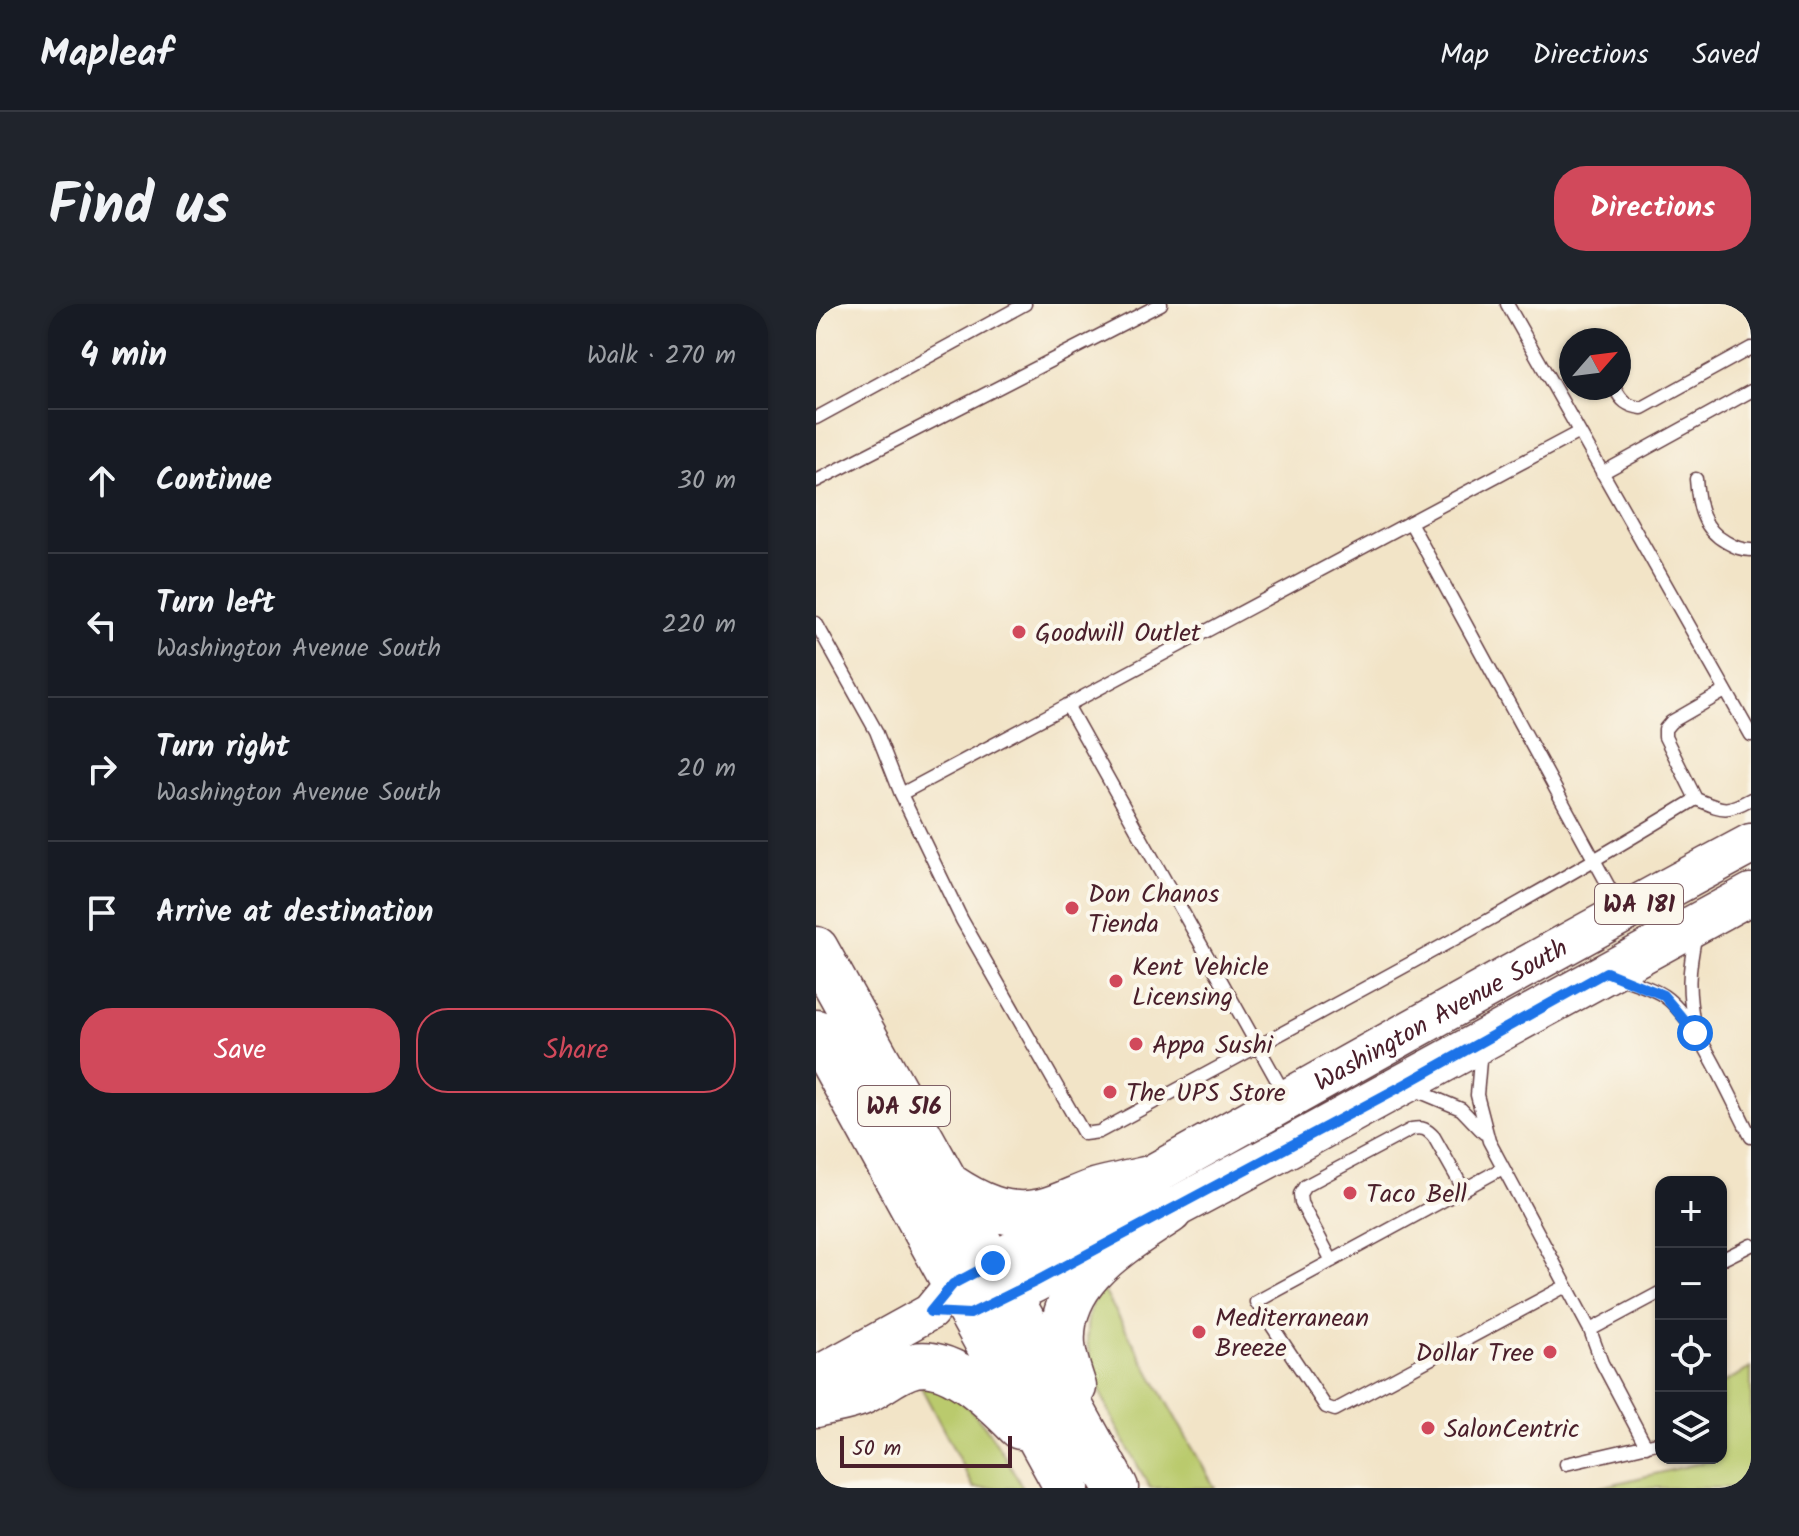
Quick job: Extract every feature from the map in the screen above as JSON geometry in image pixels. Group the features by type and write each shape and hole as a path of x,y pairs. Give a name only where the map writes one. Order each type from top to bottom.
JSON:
{"highway":[{"name":"WA 516","path":"816,949 1116,1488"},
{"name":"WA 516","path":"816,1032 951,1303 1060,1476"},
{"path":"948,1185 982,1205 999,1211 1024,1213 1043,1211 1094,1192 1160,1194"},
{"path":"1090,1439 1063,1347 1064,1320 1090,1270 1160,1194"},
{"path":"816,1405 858,1394 913,1365 929,1365 956,1373 987,1395 1060,1476"}],"main road":[{"name":"Washington Avenue South","path":"1160,1194 1287,1099 1751,844"},
{"name":"Washington Avenue South","path":"816,1375 1160,1194 1402,1086 1751,894"}],"lane":[{"path":"816,418 1025,304"},
{"path":"816,481 1161,304"},
{"path":"1507,304 1751,735"},
{"path":"1621,400 1642,408 1751,348"},
{"path":"1602,473 1751,391"},
{"path":"901,794 1579,432"},
{"path":"1696,479 1698,506 1713,535 1741,550 1751,550"},
{"path":"1410,522 1623,912"},
{"path":"816,623 876,731 901,794 964,923 1084,1134 1099,1132 1259,1045 1595,860 1696,799"},
{"path":"1725,691 1671,722 1665,729 1665,737 1696,799 1723,810 1731,810 1751,799"},
{"path":"1067,705 1287,1099"},
{"path":"1695,1033 1688,985 1697,923"},
{"path":"1606,972 1663,995 1695,1033 1751,1137"},
{"path":"1483,1039 1477,1095 1489,1141 1590,1330 1602,1363 1646,1446"},
{"path":"1402,1086 1461,1109 1489,1141"},
{"path":"1332,1261 1301,1203 1300,1194 1305,1186 1420,1127 1434,1137 1464,1190"},
{"path":"1503,1168 1256,1302 1326,1407 1335,1410 1566,1286"},
{"path":"1727,1257 1751,1245"},
{"path":"1590,1330 1655,1295"},
{"path":"1566,1464 1655,1444"}],"green space":[{"path":"1103,1289 1215,1488 1150,1488 1105,1402 1089,1355 1087,1332 1090,1310"},
{"path":"1751,1368 1751,1488 1597,1488 1696,1464 1727,1464 1727,1381"},
{"path":"934,1386 950,1393 976,1415 997,1443 1023,1488 974,1488 921,1387"}],"place":[{"name":"Goodwill Outlet","path":"1019,632"},
{"name":"Don Chanos Tienda","path":"1072,908"},
{"name":"Kent Vehicle Licensing","path":"1116,981"},
{"name":"Appa Sushi","path":"1136,1044"},
{"name":"The UPS Store","path":"1110,1092"},
{"name":"Taco Bell","path":"1350,1193"},
{"name":"Mediterranean Breeze","path":"1199,1332"},
{"name":"Dollar Tree","path":"1550,1352"},
{"name":"SalonCentric","path":"1428,1428"}],"route":[{"path":"993,1263 953,1284 930,1312 970,1314 1035,1282 1402,1086 1606,972 1663,995 1695,1033"}]}
